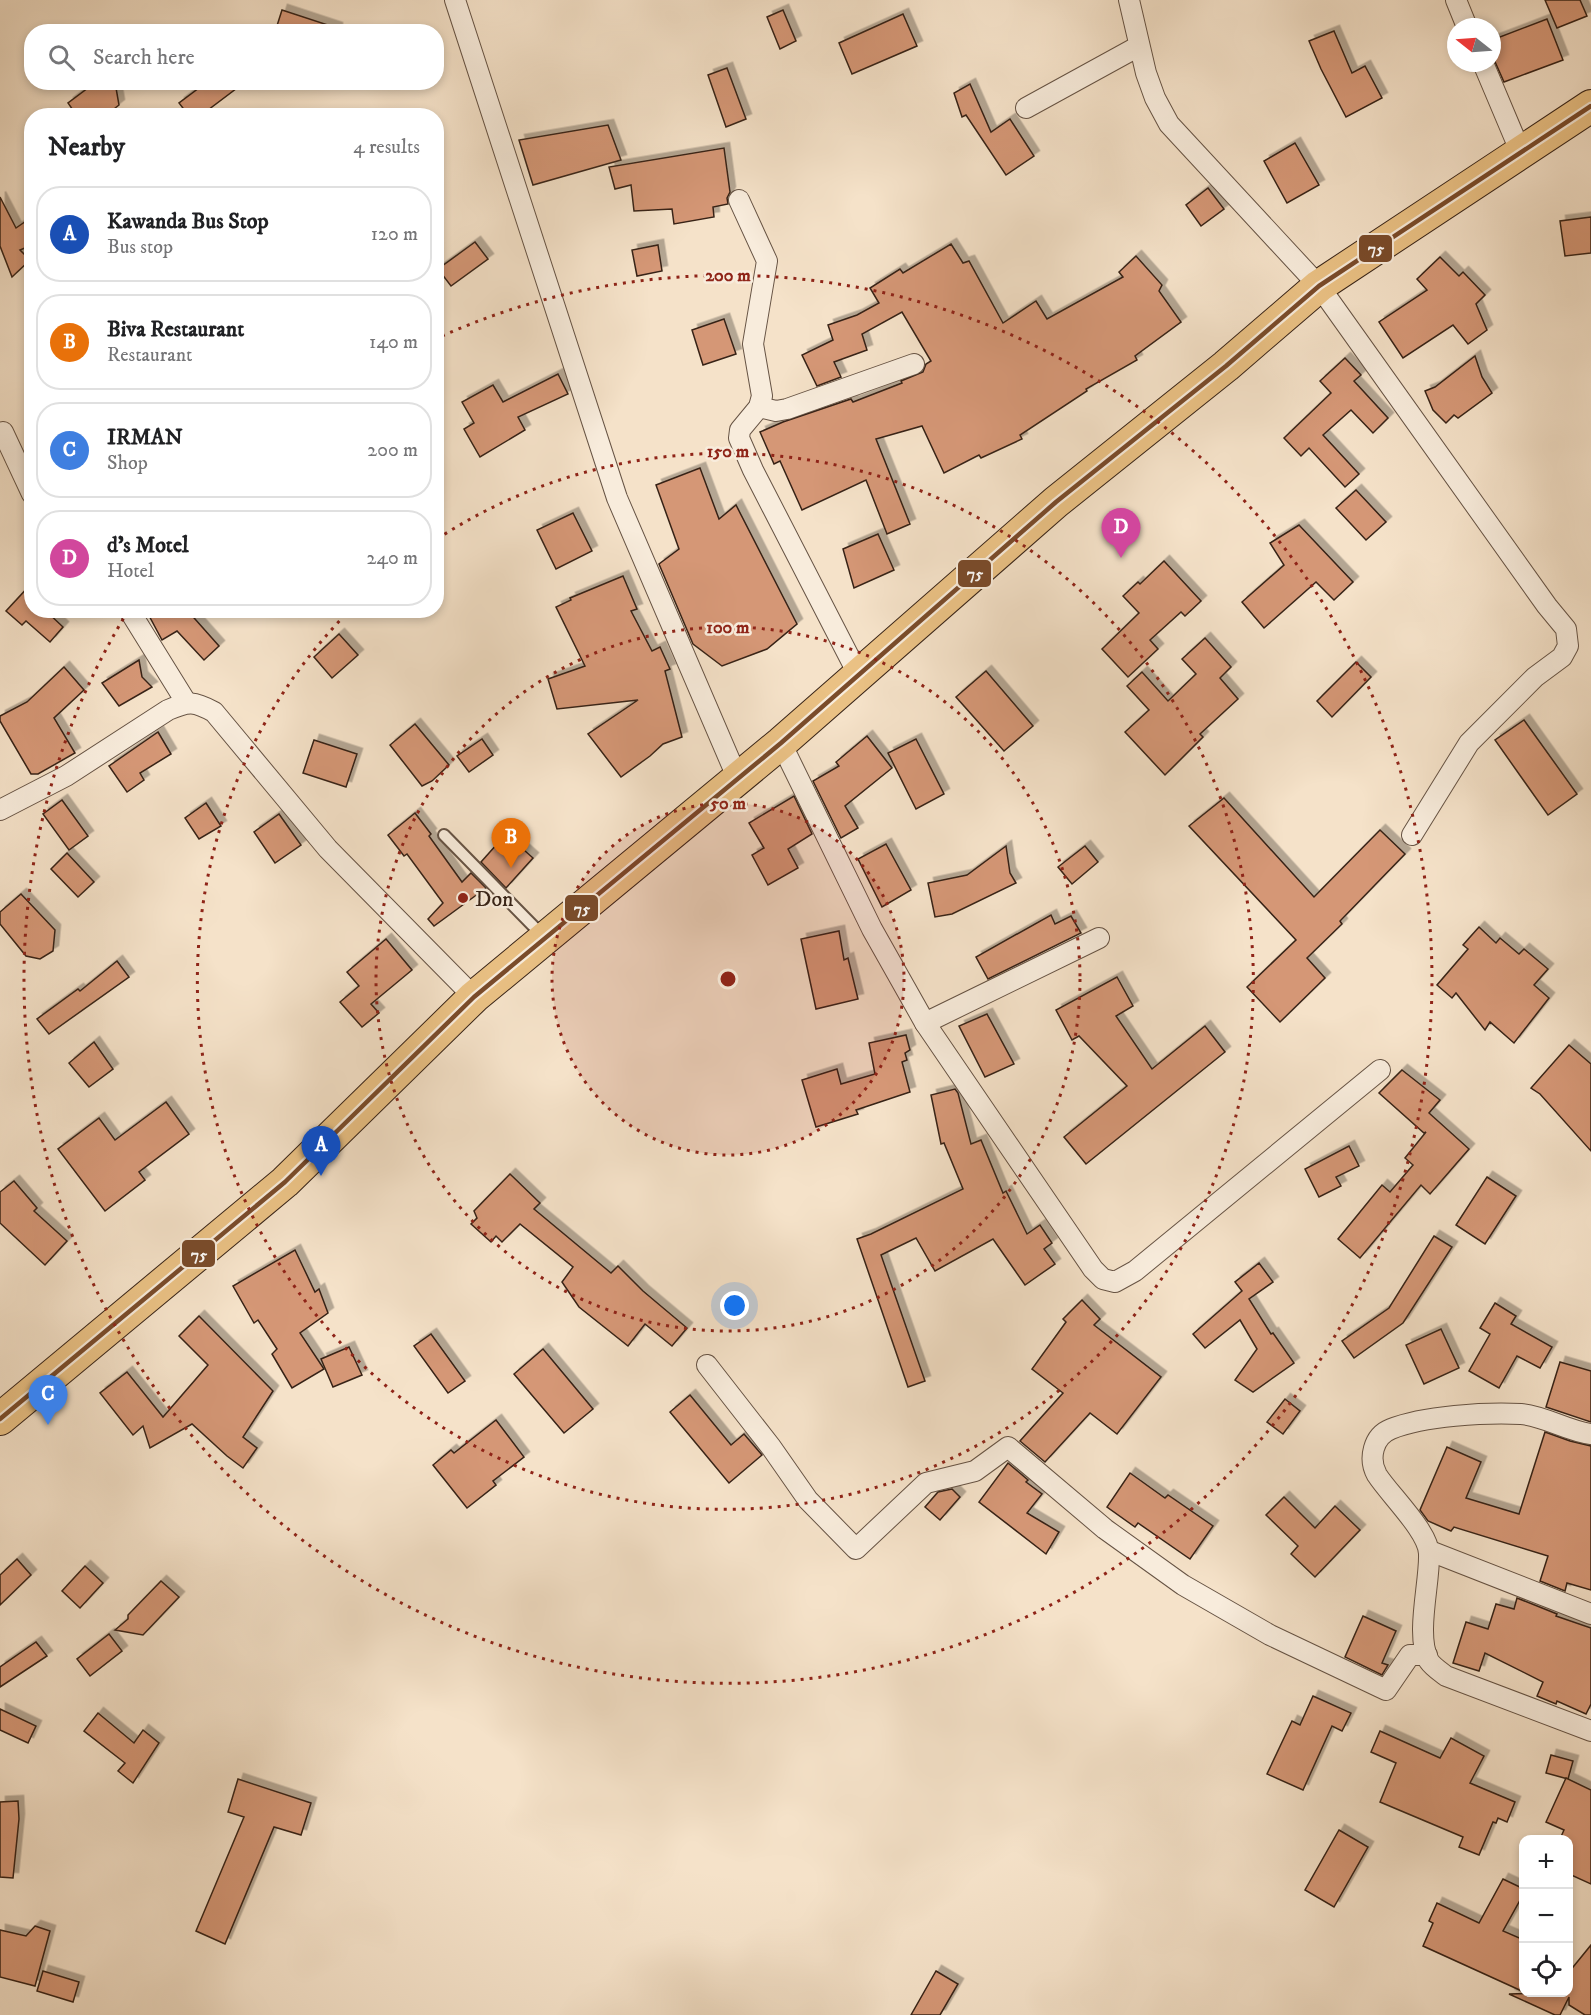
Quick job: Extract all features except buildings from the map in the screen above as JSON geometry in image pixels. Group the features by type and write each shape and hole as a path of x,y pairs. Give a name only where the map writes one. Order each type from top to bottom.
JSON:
{"main road":[{"path":"0,1419 285,1182 474,997 737,777 781,743 1056,502 1227,366 1318,286 1591,106"}],"street":[{"path":"455,0 617,498 737,777"},
{"path":"1129,0 1152,90 1169,124 1318,286 1540,597 1566,629 1568,646 1562,657 1535,677 1469,743 1412,835"},
{"path":"1456,0 1463,18"},
{"path":"1026,108 1139,46"},
{"path":"1487,72 1521,153"},
{"path":"739,200 767,261 753,344 762,396 759,407 740,430 739,438 742,449 858,674"},
{"path":"759,407 776,411 787,409 915,364"},
{"path":"3,432 24,477"},
{"path":"134,618 186,702"},
{"path":"0,810 66,776 168,710 186,702 200,704 214,712 328,849 474,997"},
{"path":"781,743 872,929 925,1023 1093,1269 1103,1279 1115,1282 1135,1271 1380,1070"},
{"path":"925,1023 1099,938"},
{"path":"707,1365 808,1500 856,1549 926,1483 975,1471 1008,1448 1106,1529 1183,1585 1270,1635 1386,1690 1410,1655 1427,1654"},
{"path":"1591,1434 1522,1414 1425,1419 1389,1430 1375,1442 1372,1457 1376,1473 1422,1534 1430,1551 1423,1645 1430,1663 1446,1676 1591,1731"},
{"path":"1430,1551 1591,1614"}],"lane":[{"path":"444,835 545,938"}],"transit line":[{"name":"75","path":"0,1419 285,1182 474,997 781,743 1056,502 1226,366 1319,286 1591,106"}],"place":[{"name":"d's Motel","path":"1121,558"},
{"name":"Biva Restaurant","path":"511,868"},
{"name":"Don","path":"463,898"},
{"name":"Kawanda Bus Stop","path":"321,1176"},
{"name":"IRMAN","path":"48,1425"}]}
